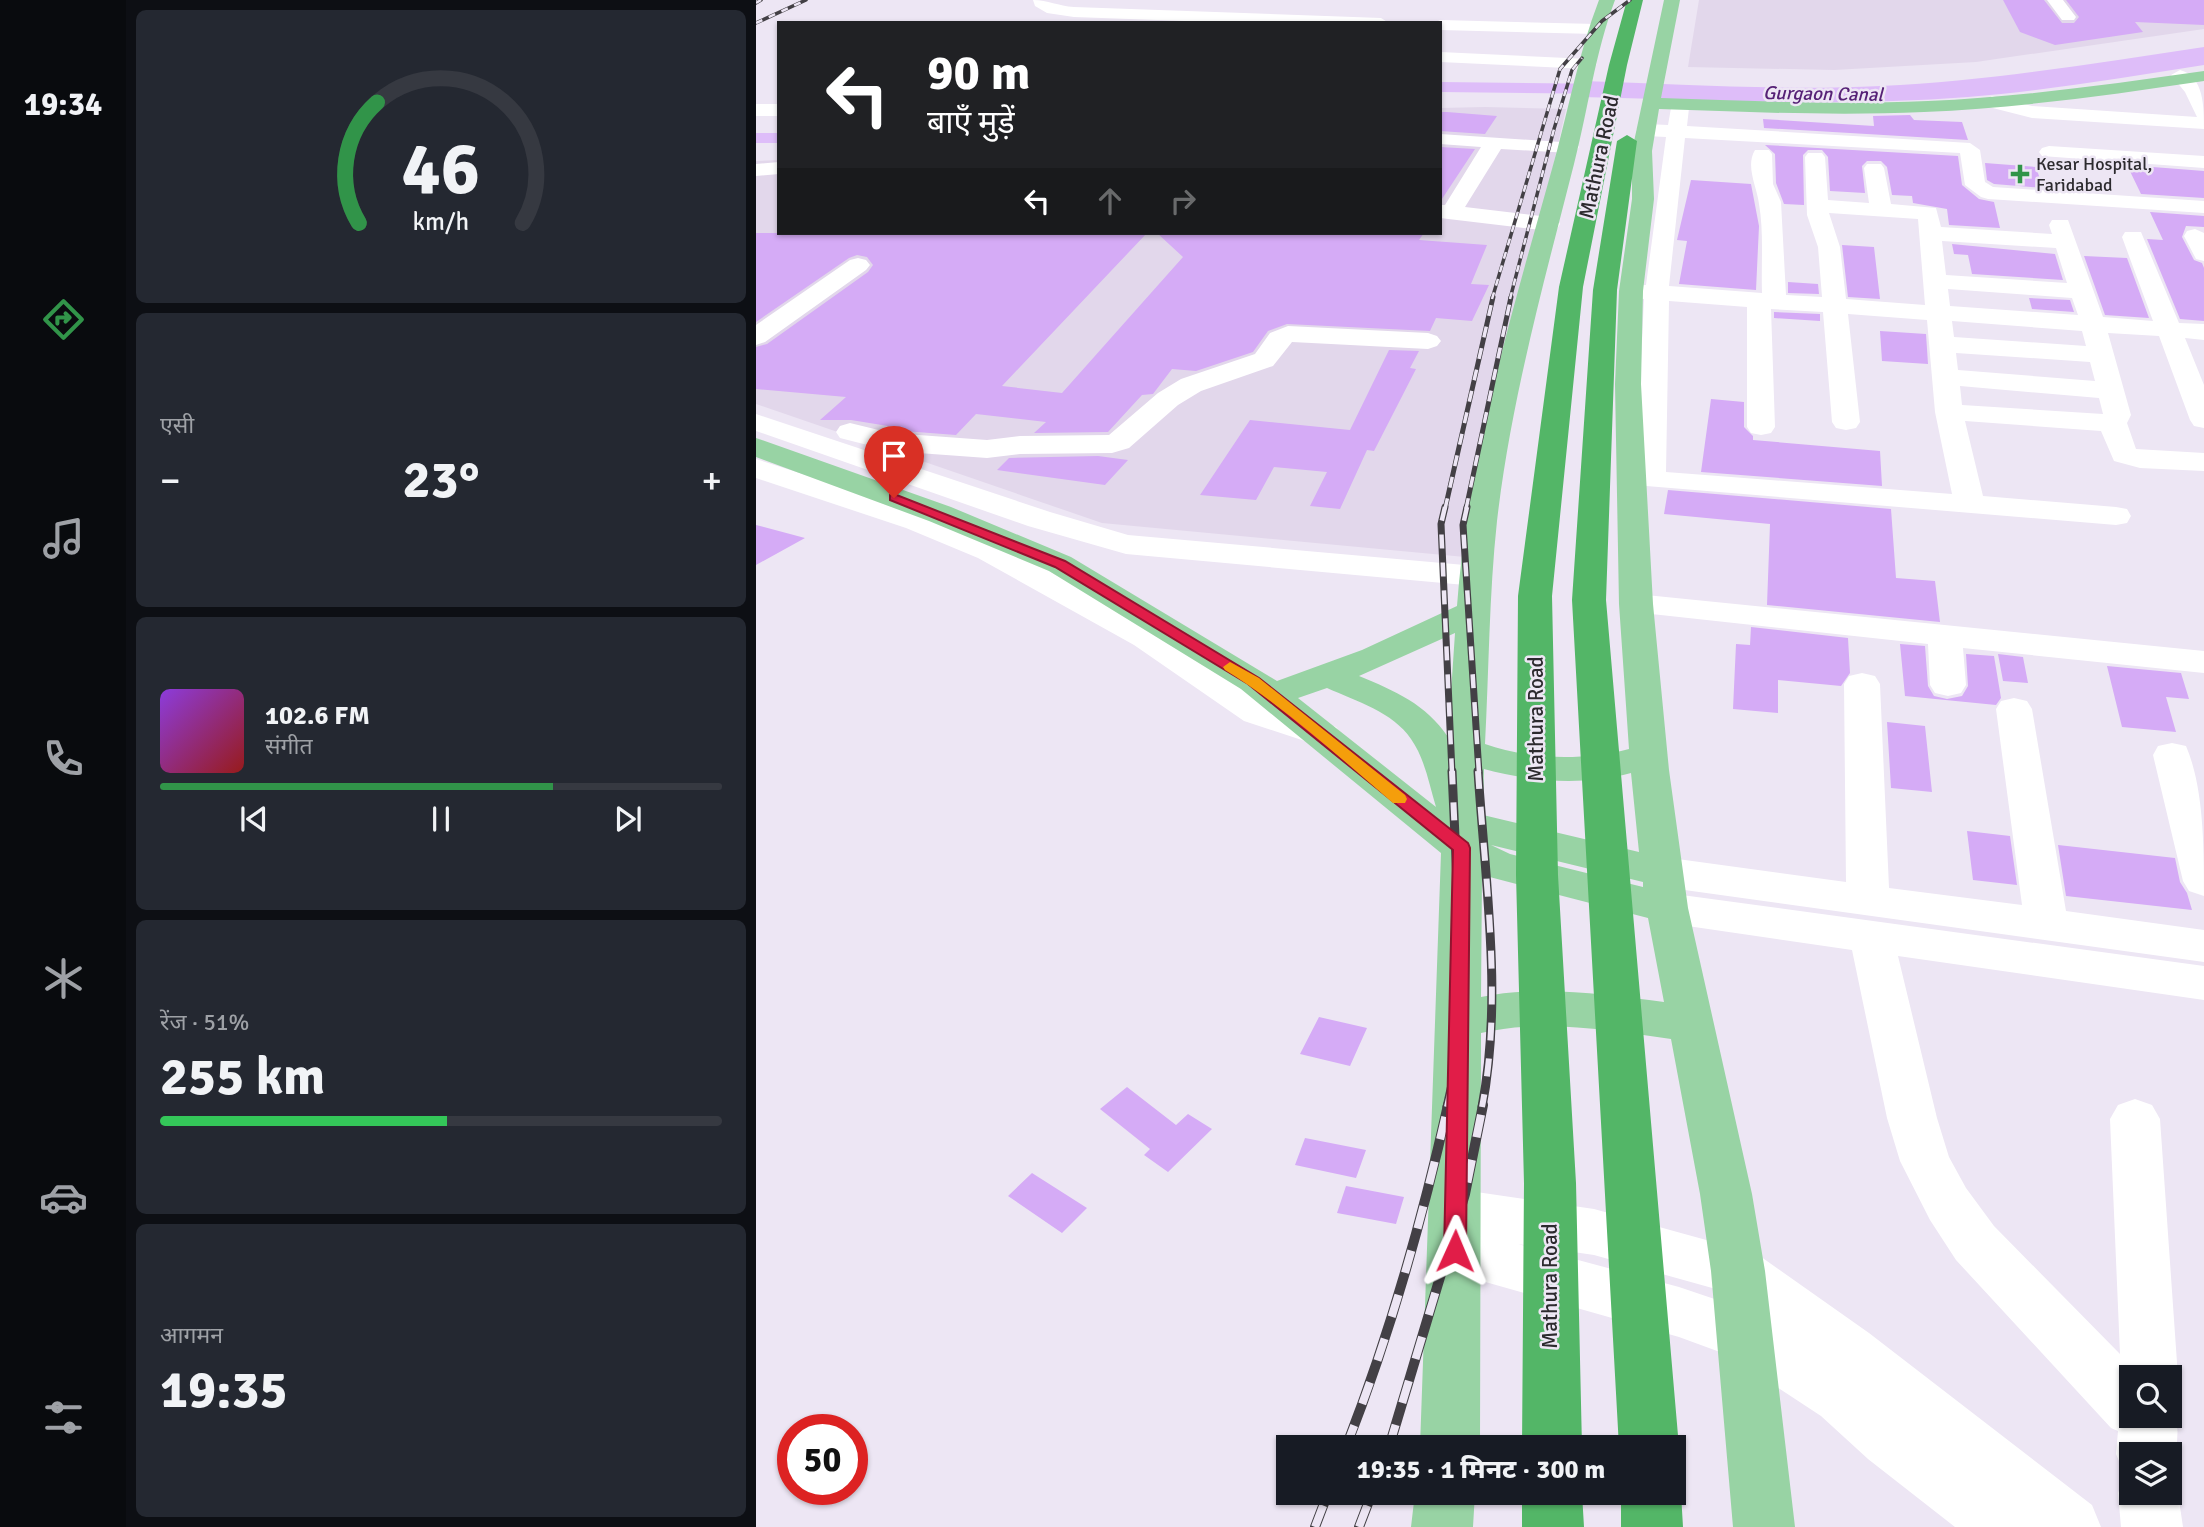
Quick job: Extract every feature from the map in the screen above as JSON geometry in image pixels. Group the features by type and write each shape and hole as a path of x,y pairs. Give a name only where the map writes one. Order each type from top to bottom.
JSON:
{"highway":[{"name":"Mathura Road","path":"1635,0 1621,93 1605,289 1589,600 1648,1435"},
{"path":"1638,56 1656,0"},
{"name":"Mathura Road","path":"1552,1435 1550,1183 1537,875 1535,596 1554,413 1571,287 1621,93"},
{"path":"1552,1505 1553,1527"},
{"path":"1651,1505 1652,1527"}],"main road":[{"name":"Mathura Road","path":"1607,0 1595,37 1621,93 1661,45 1672,0"},
{"path":"1781,106 2032,95 2195,81"},
{"path":"1621,93 1820,109 1885,108 2056,97 2195,81"},
{"path":"1451,831 1466,750 1482,519 1512,358 1569,147 1621,93"},
{"path":"1621,93 1642,151 1645,292 1628,384 1642,478 1636,604 1649,756 1665,890 1726,1194 1738,1271 1764,1527"},
{"path":"756,447 940,514 1060,564 1262,688 1498,865 1665,890"},
{"path":"1262,688 1329,676 1395,650 1475,593"},
{"path":"1329,676 1392,705 1415,719 1440,757 1451,831 1459,1020 1450,1435"},
{"path":"1466,750 1498,761 1556,769 1610,767 1649,756"},
{"path":"1459,1020 1515,1008 1605,1012 1690,1024"},
{"path":"1442,1527 1444,1505"}],"street":[{"path":"1041,0 1040,4 1053,10 1074,12 1325,21"},
{"path":"2055,0 2068,17"},
{"path":"1442,24 1595,37"},
{"path":"1442,39 1595,37"},
{"path":"1442,57 1621,93 1676,132 1963,147 1970,150 1975,185 1988,193 2204,207"},
{"path":"1442,75 1621,93"},
{"path":"2195,81 2204,114"},
{"path":"1992,102 2021,123 2191,142"},
{"path":"756,110 777,110"},
{"path":"2021,123 2204,123"},
{"path":"1676,132 1645,292 2204,332"},
{"path":"1443,139 1569,147"},
{"path":"1494,142 1446,212 1549,224"},
{"path":"2049,152 2204,162"},
{"path":"1761,427 1770,202 1763,184 1762,153"},
{"path":"1815,156 1818,215 1829,247 1846,422"},
{"path":"756,170 777,168"},
{"path":"1874,168 1881,209"},
{"path":"1818,206 1927,212 1938,257 1937,313 1948,412 1969,503"},
{"path":"1938,257 2063,233 2102,355 2117,415 2112,421"},
{"path":"2133,237 2204,420"},
{"path":"1938,257 2082,291"},
{"path":"2048,264 2074,266"},
{"path":"756,337 858,265"},
{"path":"756,396 824,424 891,442 988,449 1020,445 1112,444 1119,442 1168,399 1191,385 1264,360 1279,338 1288,334 1428,341"},
{"path":"1941,344 2102,355"},
{"path":"1945,377 2111,391"},
{"path":"1948,412 2112,421"},
{"path":"2112,421 2124,455 2140,459 2204,462"},
{"path":"756,422 1039,519 1126,544 1475,593"},
{"path":"756,468 917,521 989,551 1146,638 1257,713 1322,735"},
{"path":"1642,478 2116,516"},
{"path":"1636,604 2204,662"},
{"path":"1944,636 1948,685"},
{"path":"1862,684 1869,918 1912,1118 1925,1161 1948,1204 1975,1244 2119,1391"},
{"path":"2014,709 2046,924"},
{"path":"2172,755 2204,881"},
{"path":"1665,890 1869,918 2204,983"},
{"path":"1869,918 2046,924 2204,946"},
{"path":"2135,1119 2142,1365"},
{"path":"1455,1232 1594,1232 1738,1271 1849,1352 2070,1527"},
{"path":"1455,1232 1746,1336 1802,1368 1841,1396 1889,1438 2004,1527"},
{"path":"2149,1505 2152,1527"}],"shaded area":[{"path":"1699,0 2204,0 2204,29 1976,62 1834,70 1688,67"},
{"path":"1442,108 1566,109 1465,557 1102,523 756,404 756,161 777,160 777,235 1442,235"}],"water":[{"path":"2204,47 2204,65 1968,97 1823,102 1581,97 1583,81 1769,87 1922,84 2003,76"}],"building":[{"path":"2003,0 2044,0 2062,23 2074,23 2079,17 2066,0 2204,0 2204,25 2135,22 2143,32 2055,45 2020,32"},
{"path":"1442,112 1497,116 1485,134 1442,131"},
{"path":"1910,115 1914,120 1962,122 1968,140 1764,128 1763,119 1874,126 1873,116"},
{"path":"1765,145 1958,156 1962,185 1979,199 1994,202 2000,228 1949,225 1947,209 1913,203 1912,196 1892,195 1887,167 1881,161 1867,161 1862,166 1865,193 1830,191 1828,157 1822,150 1808,150 1803,155 1804,205 1784,204 1776,183 1775,154"},
{"path":"1442,147 1475,149 1442,199"},
{"path":"1985,163 2036,167 2043,188 1994,184 1987,180"},
{"path":"2127,165 2204,171 2204,198 2141,194"},
{"path":"1691,180 1751,184 1759,226 1756,290 1679,284 1687,241 1677,240"},
{"path":"2150,212 2204,216 2204,227 2186,226 2182,237 2194,260 2202,263 2204,268 2204,321 2180,319 2147,239 2163,240"},
{"path":"756,233 1145,235 1002,386 1062,393 1183,257 1159,235 1423,235 1419,240 1487,245 1471,284 1489,285 1472,321 1436,318 1430,331 1287,324 1268,331 1253,352 1196,371 1172,369 1153,394 1142,395 1108,432 1034,433 1046,422 976,414 956,435 891,430 894,427 851,420 820,420 846,397 756,389 756,347 767,344 868,272 873,265 867,257 857,255 849,258 756,322"},
{"path":"1952,244 2055,254 2063,280 1972,274 1968,255 1954,254"},
{"path":"1842,245 1874,247 1880,299 1848,297"},
{"path":"2084,256 2127,258 2149,318 2105,315"},
{"path":"1788,282 1818,284 1819,294 1788,293"},
{"path":"2029,298 2070,300 2074,312 2032,309"},
{"path":"1774,312 1820,314 1820,321 1774,318"},
{"path":"1880,331 1926,334 1928,364 1882,361"},
{"path":"1389,350 1419,351 1410,368 1416,369 1374,451 1367,450 1340,509 1310,506 1327,472 1274,467 1256,500 1200,495 1250,420 1350,430"},
{"path":"1711,399 1744,402 1744,427 1753,436 1753,440 1880,451 1882,486 1701,472"},
{"path":"1098,456 1128,460 1105,485 997,470 1009,458"},
{"path":"1668,490 1891,509 1896,578 1935,581 1940,622 1767,605 1770,524 1664,514"},
{"path":"756,525 805,538 756,565"},
{"path":"1751,627 1848,638 1850,673 1841,686 1778,680 1778,713 1733,709 1736,644 1750,645"},
{"path":"1900,644 1925,646 1928,686 1934,696 1947,699 1962,696 1968,686 1966,654 1994,656 2001,698 1996,705 1905,696"},
{"path":"1998,654 2023,657 2028,683 2003,681"},
{"path":"2107,666 2181,673 2189,699 2166,697 2176,732 2122,727"},
{"path":"1887,722 1925,726 1932,792 1891,788"},
{"path":"1967,831 2010,836 2017,885 1973,880"},
{"path":"2058,845 2175,858 2180,882 2187,893 2192,910 2066,896"},
{"path":"1319,1017 1367,1028 1350,1066 1300,1054"},
{"path":"1127,1087 1176,1125 1188,1114 1212,1129 1168,1172 1144,1155 1150,1149 1100,1109"},
{"path":"1305,1138 1366,1150 1356,1178 1295,1165"},
{"path":"1032,1173 1087,1208 1062,1233 1008,1196"},
{"path":"1346,1186 1404,1197 1396,1224 1337,1213"}],"waterway":[{"name":"Gurgaon Canal","path":"1442,87 1616,89"},
{"name":"Gurgaon Canal","path":"756,138 777,138"}],"railway":[{"path":"756,3 761,0"},
{"path":"756,23 806,0"},
{"path":"1492,299 1560,69 1602,21 1630,0"},
{"path":"1510,299 1554,129 1572,70 1582,58"},
{"path":"1445,509 1493,297"},
{"path":"1466,509 1511,297"},
{"path":"1445,507 1441,524 1452,773"},
{"path":"1467,507 1463,525 1479,773"},
{"path":"1447,1107 1458,1058 1461,969 1452,771"},
{"path":"1478,771 1492,982 1488,1066 1482,1107"},
{"path":"1350,1435 1403,1278 1448,1105"},
{"path":"1393,1435 1465,1194 1483,1105"},
{"path":"1315,1527 1323,1505"},
{"path":"1359,1527 1367,1505"}],"slow traffic":[{"path":"1230,667 1254,681 1399,799"}],"place":[{"name":"Kesar Hospital, Faridabad","path":"2020,174"}],"route":[{"path":"894,498 940,514 1060,564 1254,681 1462,848 1455,1251"}]}
